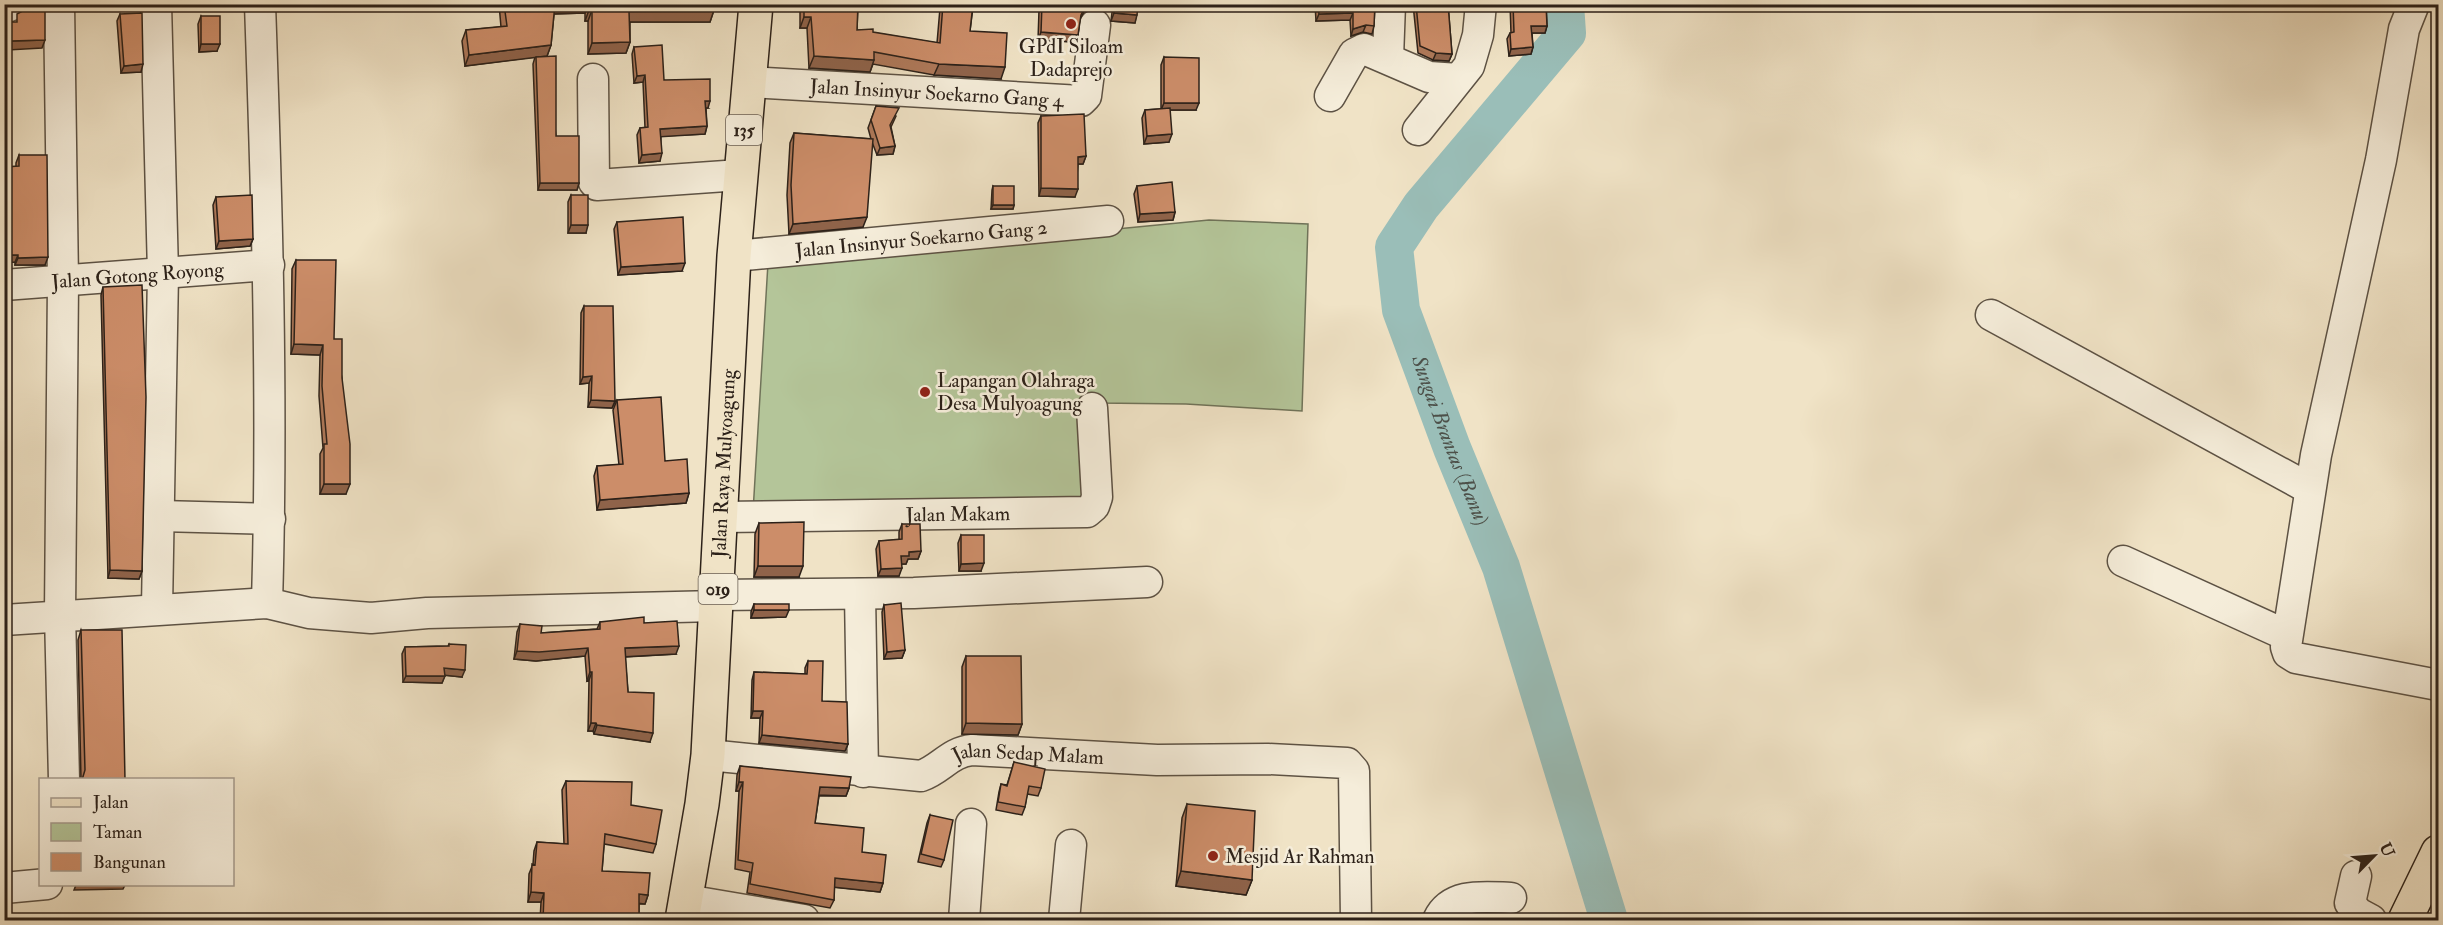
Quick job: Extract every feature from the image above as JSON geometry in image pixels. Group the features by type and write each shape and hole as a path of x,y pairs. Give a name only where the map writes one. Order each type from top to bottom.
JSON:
{"main road":[{"name":"135","path":"734,256 756,4"},
{"name":"Jalan Raya Mulyoagung","path":"684,910 708,755 734,256"},
{"path":"2405,921 2439,852"}],"street":[{"path":"4,8 14,4"},
{"path":"59,4 63,282 60,614 64,778"},
{"path":"156,4 163,273 157,608"},
{"path":"260,4 269,265 270,519 267,603"},
{"path":"1388,58 1390,4"},
{"path":"1418,130 1472,60 1478,35 1481,4"},
{"path":"2414,4 2404,29 2381,160 2310,489 2286,635 2288,653 2296,658 2439,685"},
{"name":"Jalan Insinyur Soekarno Gang 4","path":"749,82 1081,102 1086,96 1095,25"},
{"path":"1330,96 1358,51 1364,49 1429,76 1458,79"},
{"path":"593,80 594,182 597,185 740,175"},
{"name":"Jalan Insinyur Soekarno Gang 2","path":"734,256 1108,221"},
{"name":"Jalan Gotong Royong","path":"4,285 269,265"},
{"path":"1991,315 2310,489"},
{"name":"Jalan Makam","path":"721,517 1087,512 1094,506 1097,497 1092,408"},
{"path":"160,516 270,519"},
{"path":"2123,561 2286,635"},
{"path":"4,620 60,614 267,603 309,613 371,618 427,613 1147,582"},
{"path":"860,594 863,772"},
{"name":"Jalan Sedap Malam","path":"708,755 921,776 941,768 953,754 972,750 1157,760 1347,763 1354,771 1356,921"},
{"path":"964,921 971,824"},
{"path":"1064,921 1071,845"},
{"path":"2356,876 2349,903 2358,913 2371,921"},
{"path":"4,888 39,886"},
{"path":"1438,921 1442,911 1460,899 1511,898"},
{"path":"684,910 804,921"}],"green space":[{"path":"1209,220 1308,224 1302,411 1186,404 1098,403 1098,394 1088,401 1090,499 753,512 768,263"}],"building":[{"path":"31,4 45,4 45,40 11,41 10,132 4,132 4,22 17,22 17,14 30,7"},
{"path":"504,4 555,4 551,45 469,55 466,30 507,26"},
{"path":"589,4 714,4 714,10 629,11 630,42 592,43 592,10 589,10"},
{"path":"804,4 858,4 857,30 873,29 873,32 940,43 943,4 973,4 970,31 1007,33 1005,67 939,64 874,52 874,60 814,56 811,17 804,17"},
{"path":"1042,4 1087,4 1081,15 1078,35 1041,32"},
{"path":"1115,4 1138,4 1137,15 1114,13"},
{"path":"1318,4 1375,4 1374,26 1366,25 1353,29 1353,13 1319,14"},
{"path":"1416,4 1448,4 1452,54 1436,53 1420,46"},
{"path":"1513,4 1546,4 1547,26 1531,26 1533,47 1511,49 1510,33 1514,32"},
{"path":"142,13 143,64 124,66 120,14"},
{"path":"201,16 220,16 220,44 201,44"},
{"path":"662,45 664,80 710,79 710,101 705,101 707,126 660,129 662,153 642,155 640,128 648,127 645,75 637,76 634,47"},
{"path":"556,56 556,136 579,136 579,183 540,183 536,57"},
{"path":"1164,57 1199,58 1199,103 1164,103"},
{"path":"876,106 899,108 890,125 895,146 880,148 871,120"},
{"path":"1170,108 1172,134 1147,136 1145,110"},
{"path":"1084,114 1086,156 1078,157 1078,189 1041,188 1041,116"},
{"path":"794,133 873,139 867,217 793,224 791,185"},
{"path":"19,155 47,155 48,257 18,258 18,255 4,255 4,167 19,166"},
{"path":"1172,182 1175,212 1140,214 1137,186"},
{"path":"993,186 1014,186 1014,205 993,205"},
{"path":"252,195 253,239 219,241 216,197"},
{"path":"571,195 588,195 588,225 571,225"},
{"path":"683,217 685,263 621,267 617,222"},
{"path":"296,260 336,260 334,339 342,339 342,378 350,444 350,484 324,484 324,444 327,444 322,386 323,345 294,344"},
{"path":"142,285 146,397 142,571 110,570 103,287"},
{"path":"584,306 613,306 615,401 591,400 592,376 583,377"},
{"path":"661,397 665,461 687,459 689,493 600,500 597,466 623,464 617,400"},
{"path":"804,522 803,566 758,566 759,523"},
{"path":"902,524 920,524 921,551 909,552 909,556 901,556 902,568 881,569 879,541 902,539"},
{"path":"961,535 984,535 984,563 961,564"},
{"path":"901,603 905,650 887,652 884,605"},
{"path":"754,604 789,604 789,610 754,610"},
{"path":"644,617 644,623 677,621 679,646 625,648 628,692 654,693 653,733 591,723 592,672 590,672 588,648 539,652 517,651 520,624 542,626 541,633 600,629 600,622"},
{"path":"81,630 122,630 125,778 83,778 85,770"},
{"path":"449,644 466,645 465,670 444,668 445,676 406,676 405,647 449,646"},
{"path":"966,656 1021,656 1022,724 966,723"},
{"path":"808,661 823,661 822,701 847,702 848,744 762,735 763,711 753,711 754,672 807,674"},
{"path":"4,679 8,716 4,716"},
{"path":"1014,762 1045,769 1041,788 1029,786 1025,807 998,802 1001,784 1007,786"},
{"path":"740,766 851,777 849,788 820,787 815,823 864,828 862,852 886,855 883,883 835,878 834,900 750,884 753,863 738,860 743,782 739,782"},
{"path":"566,781 632,782 631,805 662,810 656,844 605,834 602,871 650,873 648,895 639,894 639,921 543,921 544,893 531,892 532,864 535,865 537,842 568,844"},
{"name":"Mesjid Ar Rahman","path":"1187,804 1255,811 1252,880 1181,871"},
{"path":"930,815 953,820 944,860 921,854"}],"waterway":[{"name":"Sungai Brantas (Banu)","path":"1565,4 1567,33 1421,206 1394,247 1401,310 1452,448 1501,567 1609,920"}],"place":[{"name":"GPdI Siloam Dadaprejo","path":"1071,24"},
{"name":"Lapangan Olahraga Desa Mulyoagung","path":"925,392"},
{"name":"Mesjid Ar Rahman","path":"1213,856"}]}
